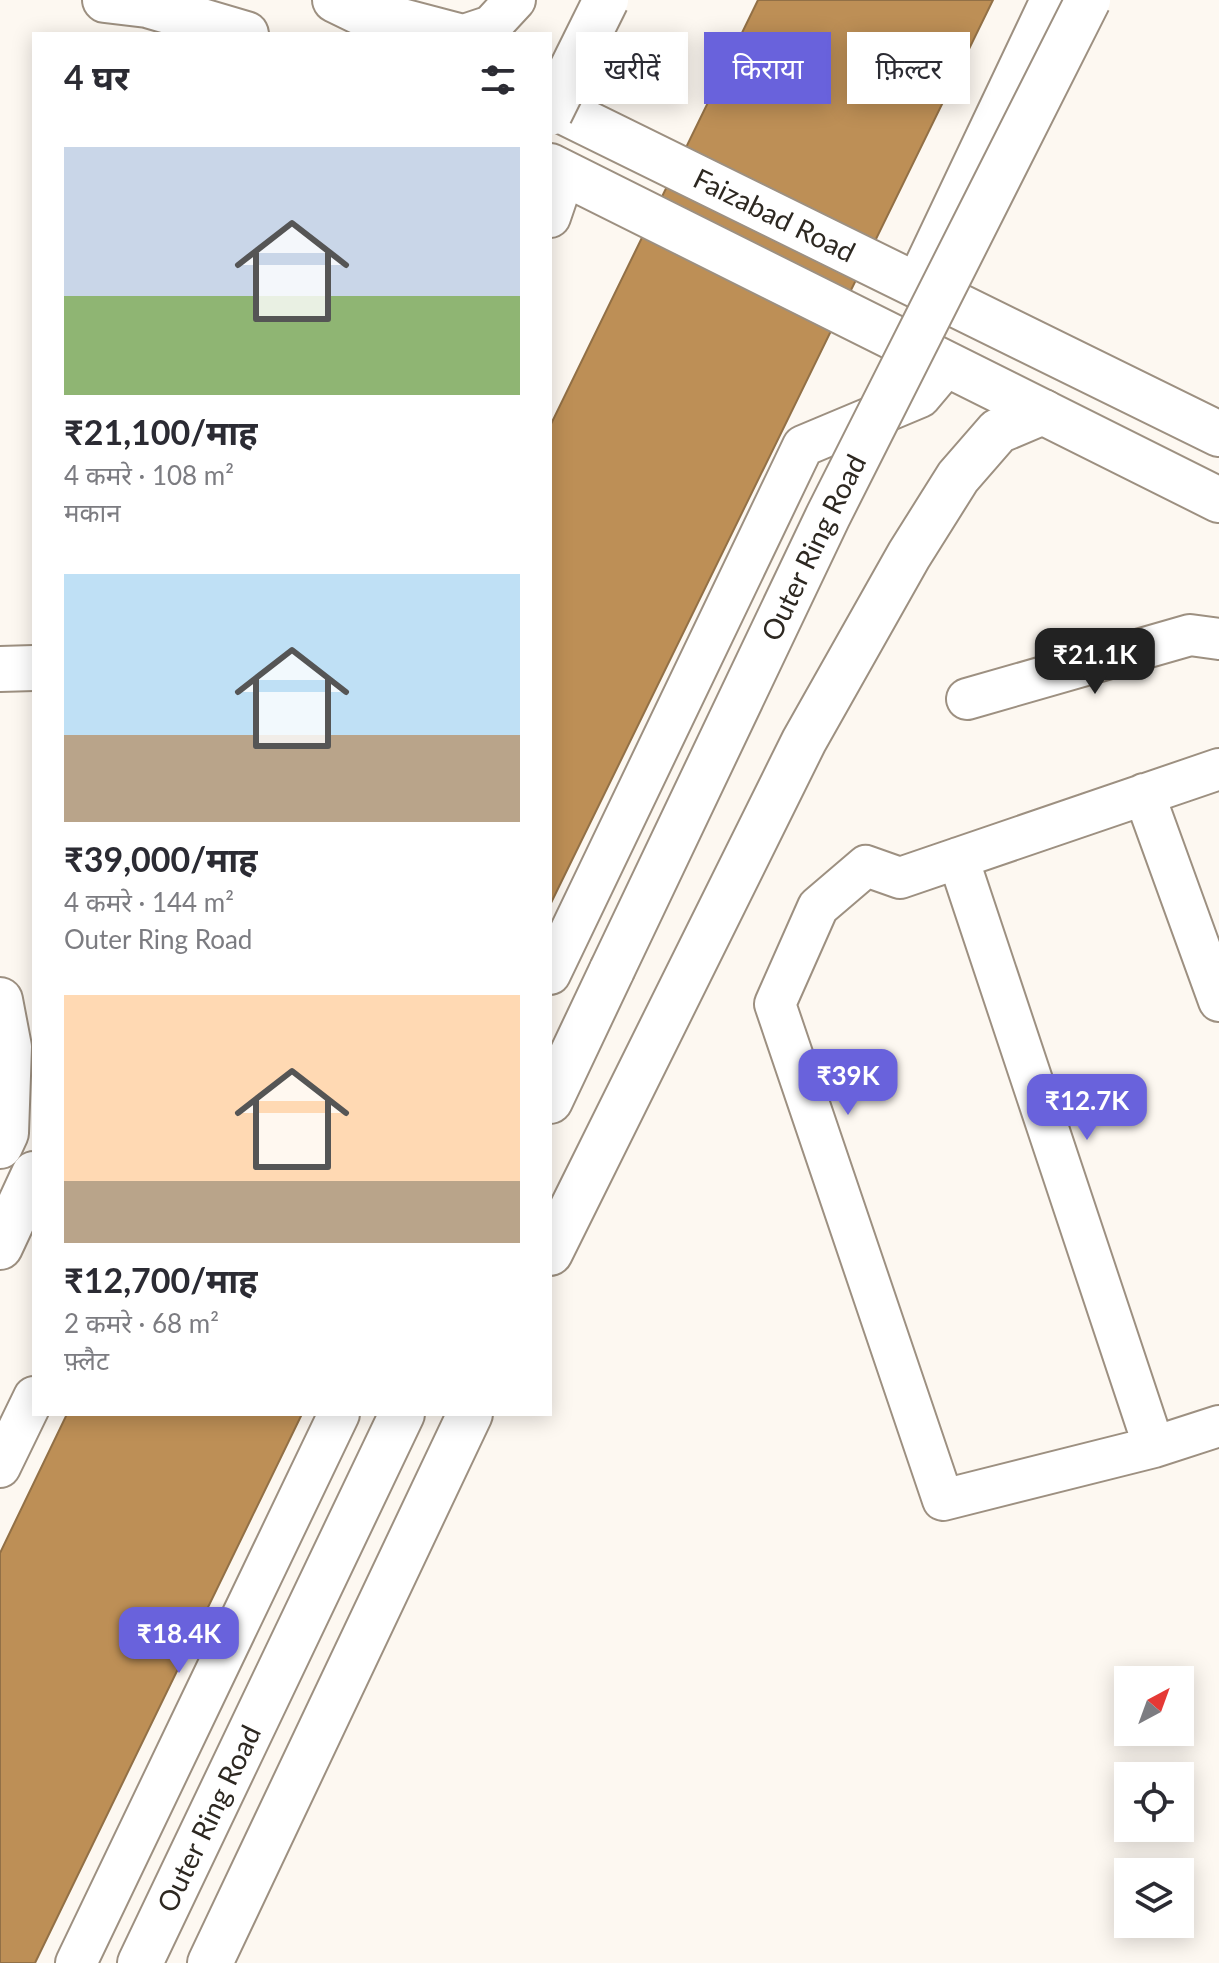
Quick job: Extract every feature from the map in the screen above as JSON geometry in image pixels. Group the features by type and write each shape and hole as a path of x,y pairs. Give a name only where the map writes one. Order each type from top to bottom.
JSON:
{"highway":[{"path":"105,0 147,5 239,32"},
{"path":"208,0 273,32"},
{"path":"552,109 606,0"},
{"path":"338,1 401,32"},
{"name":"Outer Ring Road","path":"552,1097 828,516 1079,3"},
{"name":"Faizabad Road","path":"552,106 1210,426"},
{"name":"Faizabad Road","path":"558,169 1219,500"},
{"path":"552,1249 804,741 909,555 958,477 998,431 1043,412"},
{"path":"0,669 32,668"},
{"path":"0,1000 9,1047 6,1133 0,1146"},
{"path":"0,1247 32,1178"},
{"name":"Outer Ring Road","path":"140,1963 401,1416"},
{"path":"210,1963 469,1416"}],"street":[{"path":"473,32 491,26 515,0"},
{"path":"338,1 452,32"},
{"path":"907,280 1079,3"},
{"path":"552,205 558,169"},
{"path":"552,970 803,446 920,397 947,365"},
{"path":"967,699 1190,635 1218,637"},
{"path":"1219,769 900,878 866,866 818,907 775,1004 943,1500 1154,1447 1219,1426"},
{"path":"1144,794 1219,1001"},
{"path":"958,858 1154,1447"},
{"path":"0,1467 32,1401"},
{"path":"76,1963 338,1416"}],"shaded area":[{"path":"758,0 993,0 970,47 970,32 847,32 847,104 942,104 552,901 552,422 707,104 831,104 831,32 742,32"},
{"path":"66,1416 301,1416 35,1963 0,1963 0,1553"}]}
